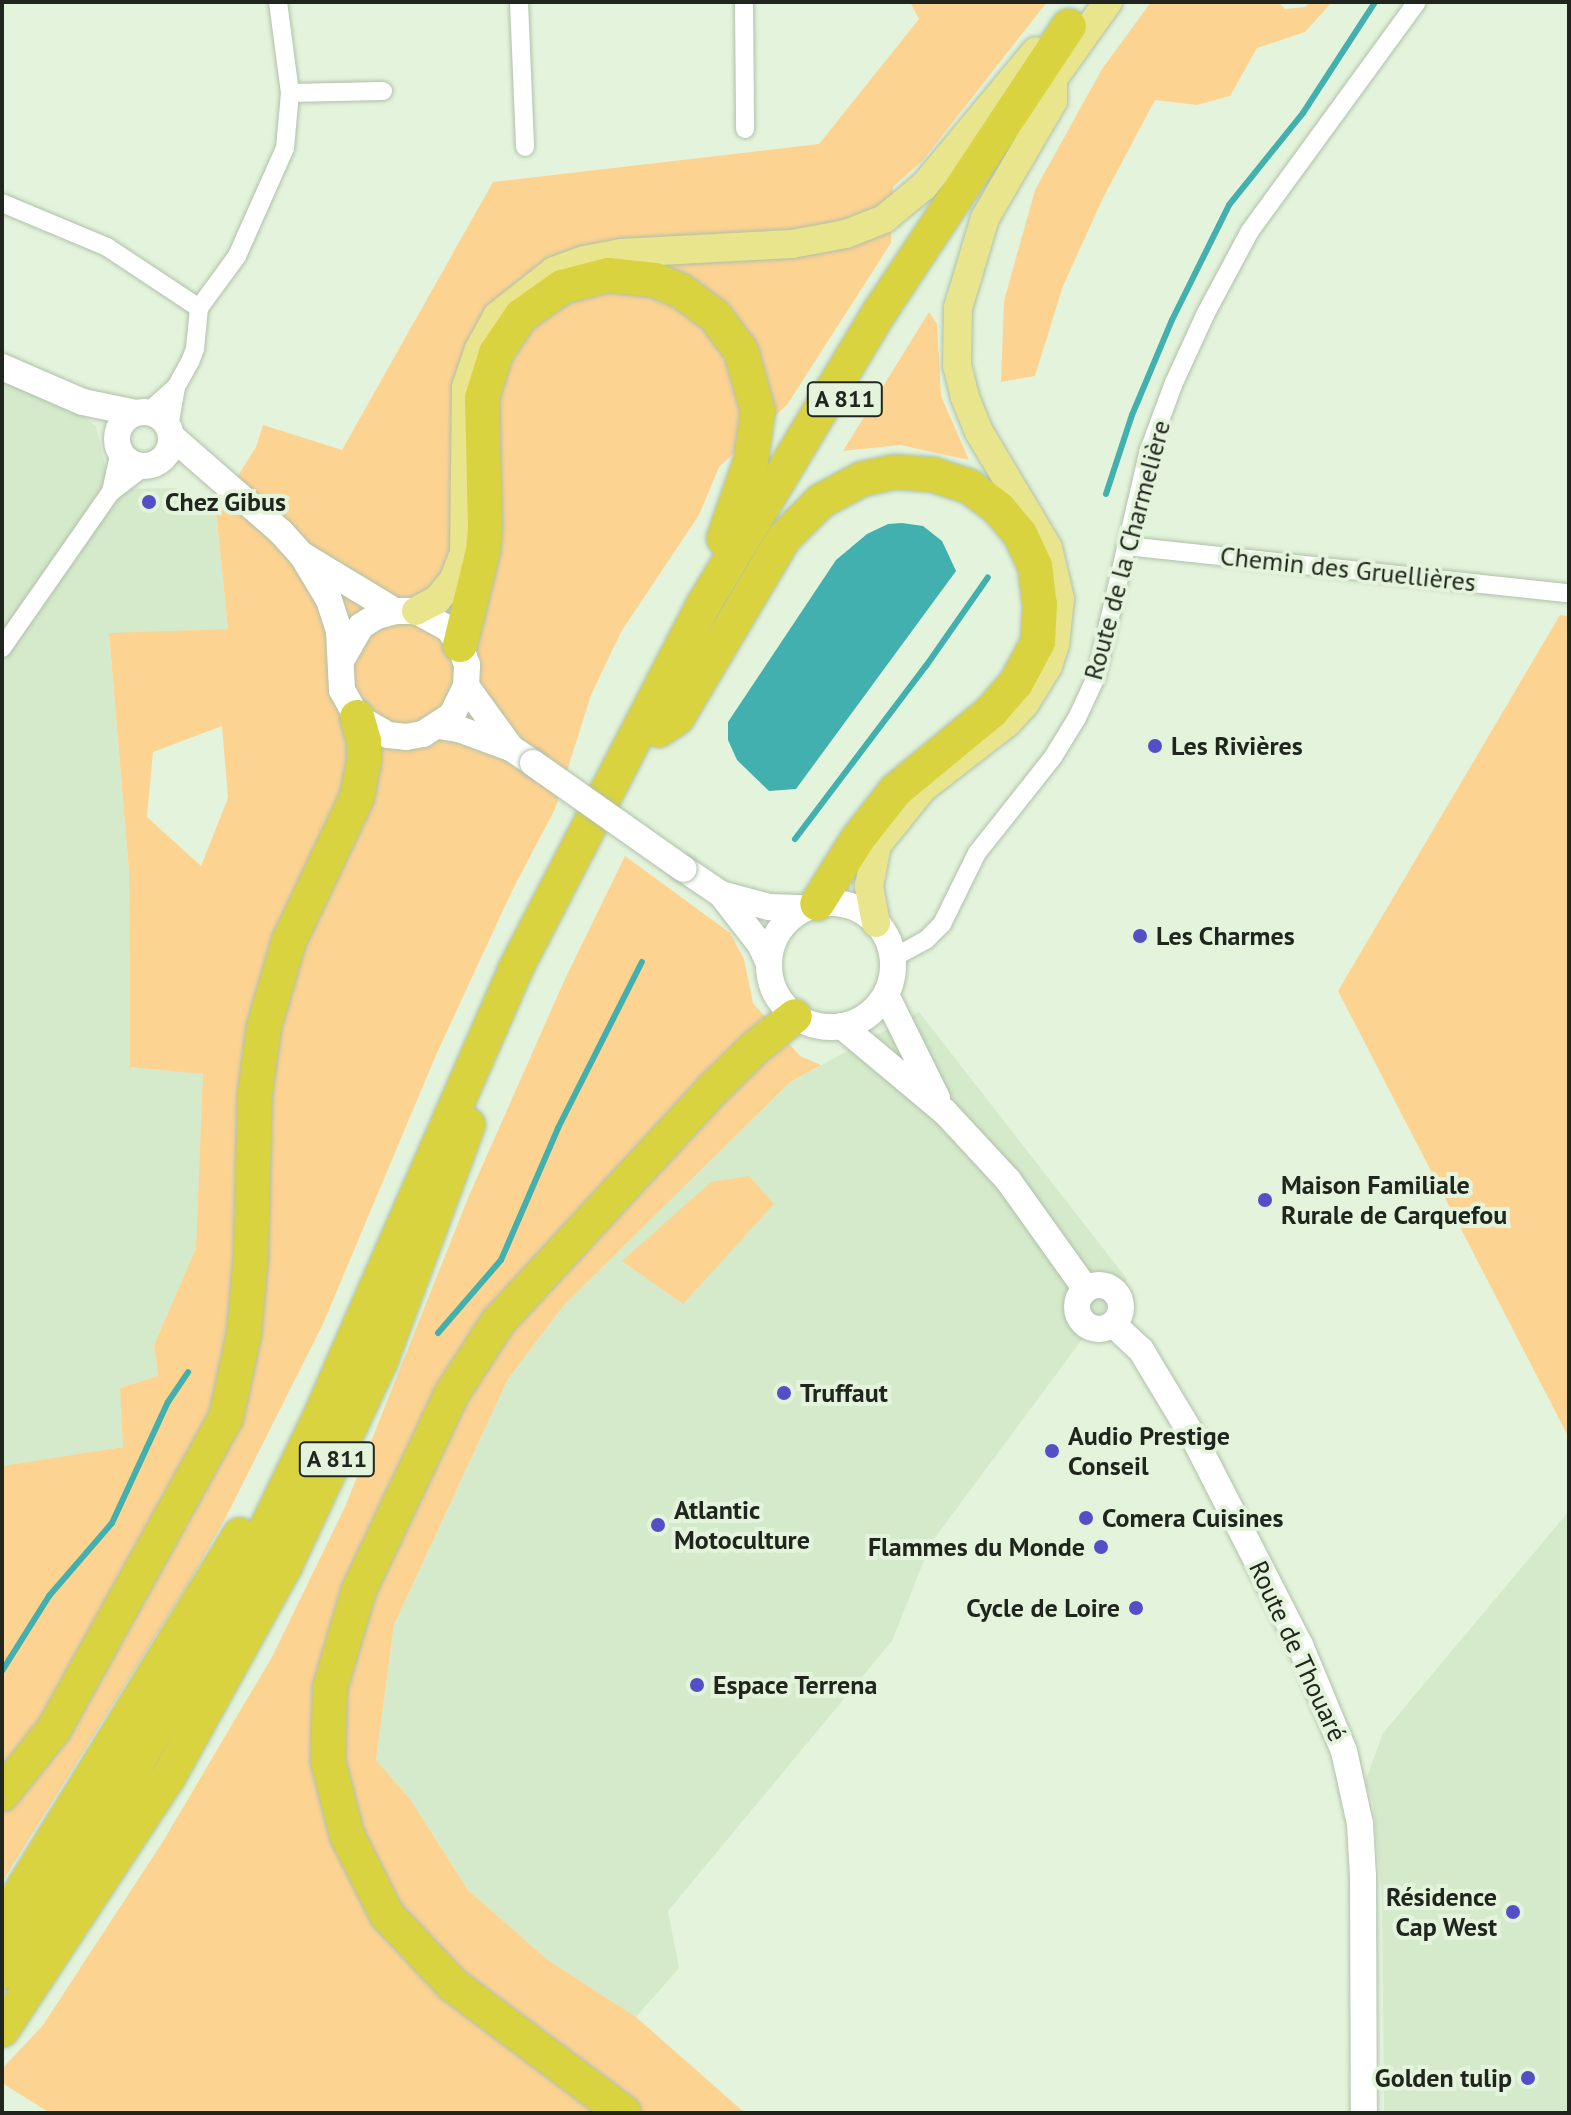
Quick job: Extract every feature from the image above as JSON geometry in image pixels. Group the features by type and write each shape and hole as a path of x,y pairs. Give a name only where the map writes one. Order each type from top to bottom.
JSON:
{"highway":[{"name":"A 811","path":"2,1972 101,1825 211,1636 288,1488 516,968 704,604 879,313 1078,14"},
{"name":"A 811","path":"2,2030 169,1776 285,1566 381,1360 474,1108 560,923 739,579 815,447 952,228 1053,79"},
{"path":"460,645 483,551 486,497 482,398 496,353 521,316 562,287 608,275 655,280 681,291 715,316 741,351 758,411 751,460 738,507 708,574 704,604"},
{"path":"659,730 677,718 784,538 821,501 862,479 895,472 934,475 970,487 999,509 1020,534 1035,566 1040,604 1038,642 1016,683 992,711 896,790 812,906"},
{"path":"2,1794 54,1729 226,1418 244,1334 251,1255 255,1093 264,1027 289,941 357,797 364,762 364,741 357,717"},
{"path":"624,2113 453,1985 387,1915 347,1835 328,1761 330,1688 365,1577 451,1395 498,1322 711,1091 757,1046 795,1016"},
{"path":"2,1923 214,1580 301,1426 334,1355 354,1339"}],"main road":[{"path":"876,923 869,886 877,845 923,788 1007,723 1024,705 1048,666 1055,644 1060,599 1048,548 1014,484 979,432 965,397 956,338 958,308 973,247 1002,183 1053,101 1053,79 1108,2"},
{"path":"342,659 361,626 377,616 406,611 437,600 454,579 464,553 466,387 479,349 497,316 506,308 554,271 585,260 621,253 792,244 846,234 884,219 933,176 1051,31 1078,14"},
{"path":"2,367 83,402 156,422 281,532 302,555 329,600 339,631 342,690 357,717 371,728 406,737 439,726 452,715 466,686 467,665 460,645 449,629 406,611 302,555"},
{"path":"83,402 131,463 222,483"},
{"path":"119,444 122,423 156,422"},
{"path":"149,465 169,450 156,422"},
{"path":"466,686 511,748"},
{"path":"439,726 459,729 511,748 721,894 760,944 780,1001 795,1016 810,1024 842,1026 860,1021 875,1010 886,995 892,977 893,958 887,939 876,923 847,905 769,907 721,894"},
{"path":"768,961 779,929 812,906"},
{"path":"886,995 922,1073 945,1112"},
{"path":"842,1026 945,1112"},
{"name":"Route de Thouaré","path":"945,1112 1008,1180 1085,1288 1077,1302 1079,1317 1095,1329 1113,1324 1141,1350 1195,1440 1300,1645 1344,1751 1360,1824 1364,2113"}],"street":[{"path":"156,422 195,349 199,308 237,256 285,148 290,93 278,2"},
{"path":"519,2 525,147"},
{"path":"744,2 745,129"},
{"name":"Route de la Charmelière","path":"893,958 926,940 942,924 977,853 1053,757 1077,718 1096,677 1149,450 1173,385 1250,231 1417,2"},
{"path":"290,93 383,91"},
{"path":"2,203 107,247 199,308"},
{"path":"111,492 119,444"},
{"path":"2,648 111,492 149,465"},
{"name":"Chemin des Gruellières","path":"1126,546 1569,593"}],"shaded area":[{"path":"910,2 1047,2 923,160 893,187 891,243 787,405 719,467 699,515 621,632 591,695 555,809 512,891 436,1055 323,1324 226,1517 185,1589 2,1882 2,1466 123,1447 120,1388 158,1376 154,1345 196,1248 203,1074 130,1067 129,871 109,633 228,629 216,511 256,447 263,425 342,450 493,182 819,144 919,19","holes":["222,726 228,798 201,866 147,817 153,752"]},
{"path":"1151,2 1278,2 1285,9 1305,7 1310,2 1332,2 1305,32 1257,48 1230,96 1197,105 1155,100 1103,198 1063,286 1035,376 1001,382 1004,301 1035,190 1102,69"},
{"path":"929,312 937,324 941,396 969,460 900,445 843,451"},
{"path":"2,379 76,410 96,426 108,478 126,489 176,488 216,511 228,629 109,634 129,871 130,1067 204,1073 196,1248 154,1345 158,1376 120,1388 124,1447 2,1466"},
{"path":"1560,615 1569,616 1569,1438 1338,991"},
{"path":"625,856 730,933 744,959 753,1003 800,1056 821,1065 790,1082 564,1305 508,1379 394,1625 376,1760 410,1799 468,1890 548,1960 636,2017 745,2113 50,2113 2,2083 2,2069 43,2025 162,1843 272,1657 345,1507 468,1198 565,979"},
{"path":"919,1012 1127,1279 931,1543 892,1641 668,1911 679,1968 636,2017 548,1960 468,1890 410,1799 376,1760 394,1625 508,1379 564,1305 790,1082"},
{"path":"749,1176 774,1204 683,1304 622,1261 711,1182"},
{"path":"1569,1511 1569,2113 1384,2113 1382,1898 1373,1803 1365,1782 1383,1733"}],"water":[{"path":"888,524 923,526 942,541 956,571 796,789 769,791 737,760 728,740 728,722 836,560 867,534"}],"waterway":[{"path":"1106,494 1132,415 1172,320 1229,205 1303,113 1375,2"},
{"path":"795,839 926,666 988,577"},
{"path":"438,1333 501,1260 558,1128 642,962"},
{"path":"2,1671 49,1596 112,1523 168,1402 188,1372"}],"place":[{"name":"Chez Gibus","path":"149,502"},
{"name":"Les Rivières","path":"1155,746"},
{"name":"Les Charmes","path":"1140,936"},
{"name":"Maison Familiale Rurale de Carquefou","path":"1265,1200"},
{"name":"Truffaut","path":"784,1393"},
{"name":"Audio Prestige Conseil","path":"1052,1451"},
{"name":"Comera Cuisines","path":"1086,1518"},
{"name":"Atlantic Motoculture","path":"658,1525"},
{"name":"Flammes du Monde","path":"1101,1547"},
{"name":"Cycle de Loire","path":"1136,1608"},
{"name":"Espace Terrena","path":"697,1685"},
{"name":"Résidence Cap West","path":"1513,1912"},
{"name":"Golden tulip","path":"1528,2078"}]}
